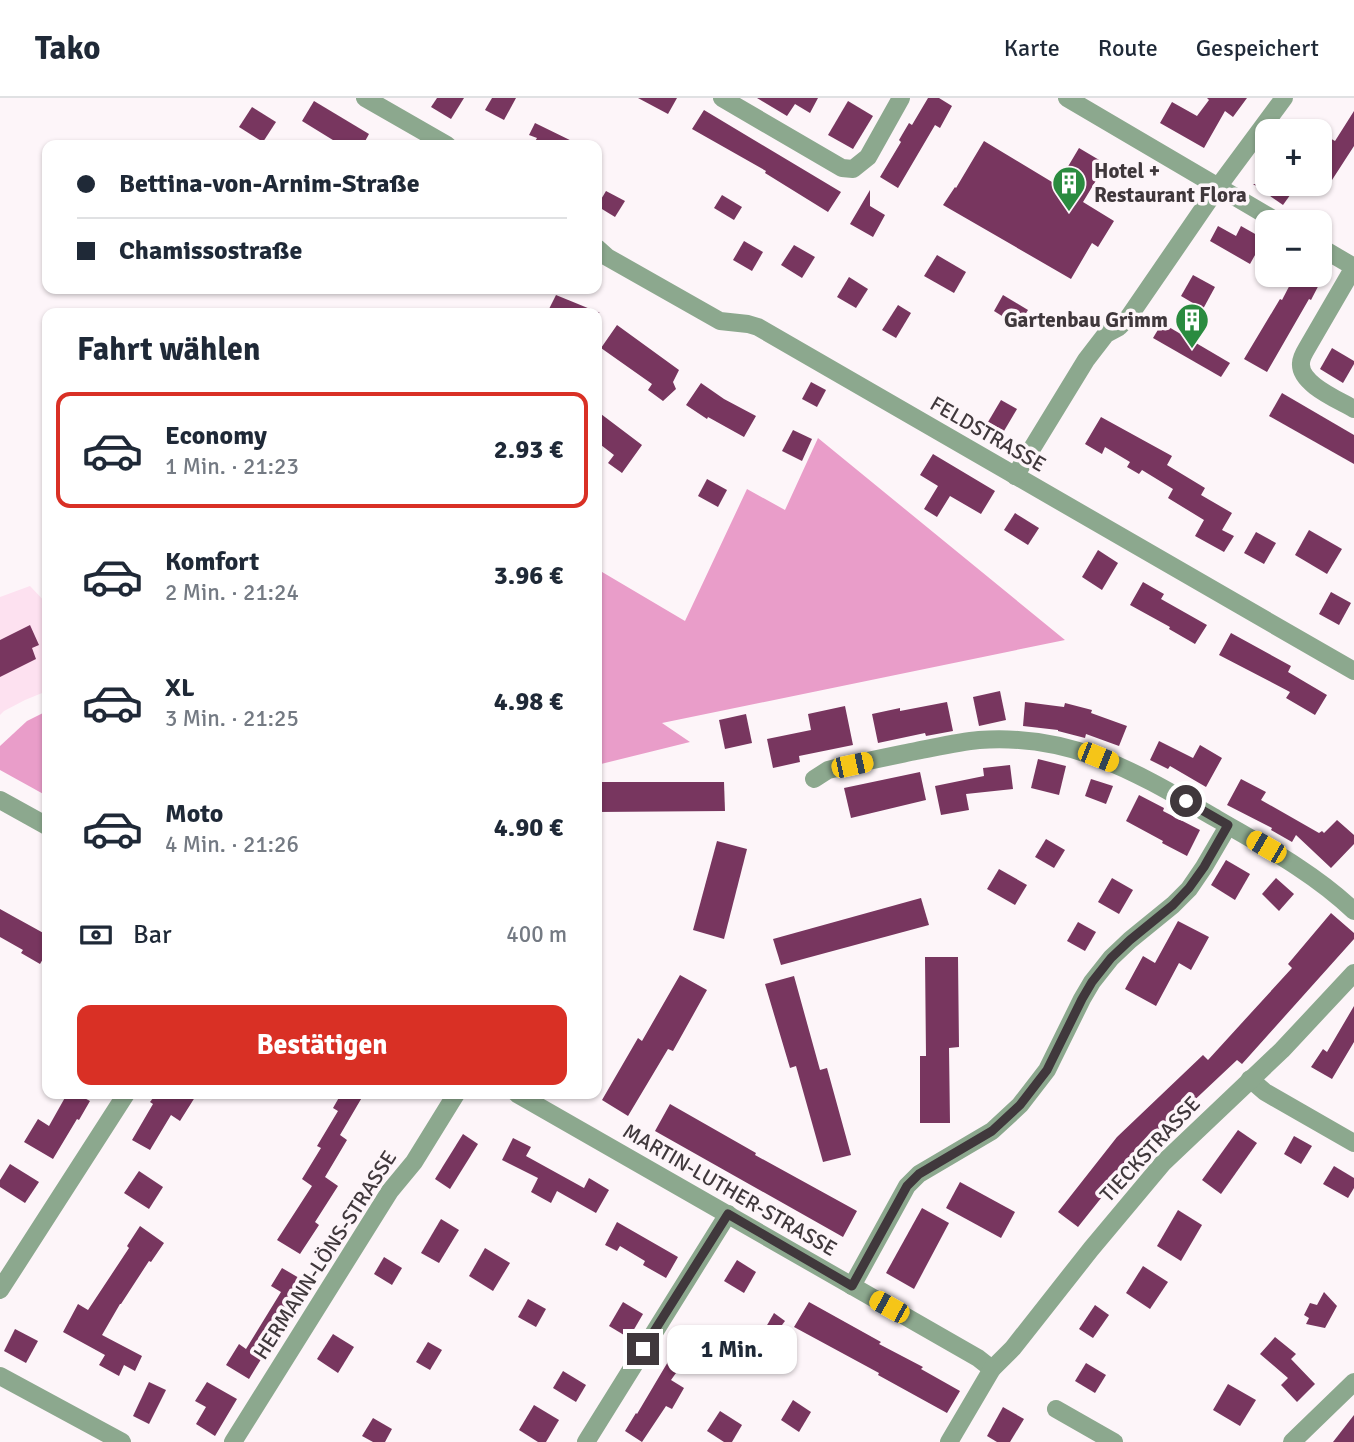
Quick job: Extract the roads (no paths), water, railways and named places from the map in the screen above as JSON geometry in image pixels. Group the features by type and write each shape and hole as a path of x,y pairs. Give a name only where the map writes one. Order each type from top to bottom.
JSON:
{"street":[{"path":"365,98 438,140"},
{"path":"722,98 842,168 853,169 868,158 901,98"},
{"path":"1067,98 1257,210"},
{"path":"1015,476 1086,360 1106,334 1128,318 1283,98"},
{"name":"FELDSTRASSE","path":"602,252 720,321 758,327 1354,671"},
{"path":"1332,254 1354,267 1307,348 1301,361 1301,371 1313,385 1354,409"},
{"path":"814,779 828,770 958,743 982,740 1039,742 1066,747 1143,776 1285,858 1311,875 1354,911"},
{"path":"0,800 42,823"},
{"path":"852,1286 907,1186 919,1174 992,1131 1020,1105 1047,1070 1092,982 1120,949 1173,905 1189,888 1228,825"},
{"name":"TIECKSTRASSE","path":"948,1442 992,1369 1013,1348 1163,1163 1282,1050 1354,972"},
{"path":"1250,1079 1265,1091 1354,1143"},
{"path":"0,1290 123,1099"},
{"name":"HERMANN-LÖNS-STRASSE","path":"233,1442 390,1191 414,1162 453,1099"},
{"name":"MARTIN-LUTHER-STRASSE","path":"526,1099 978,1358 992,1369"},
{"path":"586,1442 728,1214"},
{"path":"0,1376 122,1442"},
{"path":"1292,1442 1354,1382"},
{"path":"1056,1409 1114,1442"}],"place":[{"name":"Hotel + Restaurant Flora","path":"1069,213"},
{"name":"Gartenbau Grimm","path":"1192,350"}]}
